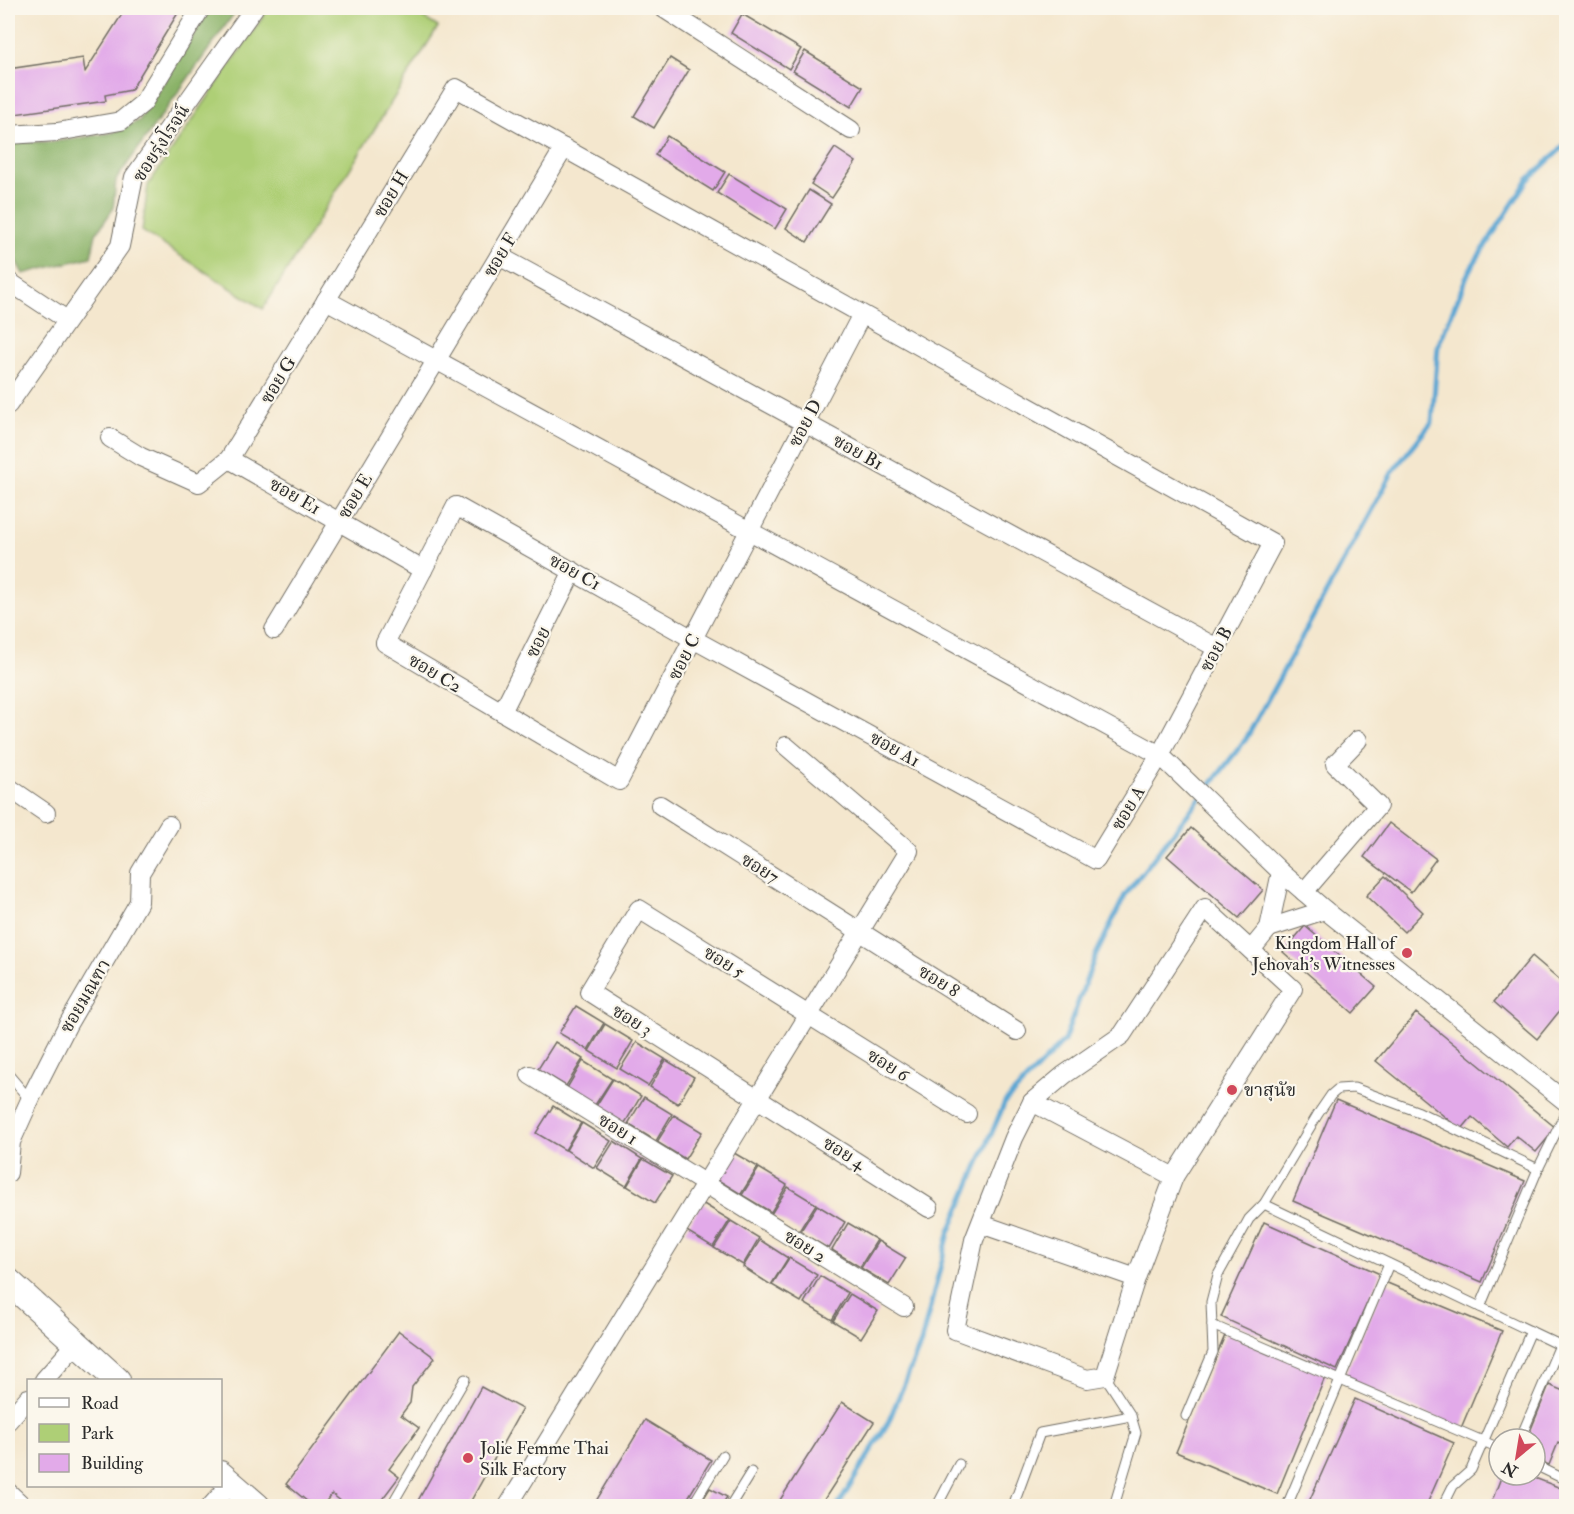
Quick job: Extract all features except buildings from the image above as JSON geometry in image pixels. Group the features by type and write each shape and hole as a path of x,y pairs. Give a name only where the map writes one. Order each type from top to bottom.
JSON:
{"main road":[{"path":"8,1281 116,1379"},
{"path":"226,1479 257,1506"}],"street":[{"path":"8,135 57,132 121,121 143,103 201,8"},
{"name":"ซอยรุ่งโรจน์","path":"8,405 120,246 134,177 254,8"},
{"path":"663,8 851,130"},
{"name":"ซอย H","path":"326,300 456,88 564,148"},
{"path":"564,148 862,314"},
{"name":"ซอย F","path":"435,361 564,148"},
{"name":"ซอย B1","path":"499,256 1216,648"},
{"path":"8,281 67,320"},
{"path":"326,300 1160,755 1281,872 1325,910 1566,1102"},
{"name":"ซอย G","path":"110,438 141,457 199,483 229,459 326,300"},
{"name":"ซอย D","path":"748,532 862,314"},
{"name":"ซอย B","path":"862,314 1273,543 1160,755"},
{"name":"ซอย E","path":"274,630 435,361"},
{"name":"ซอย E1","path":"229,459 423,570"},
{"name":"ซอย C2","path":"456,506 384,643 619,781"},
{"name":"ซอย C1","path":"456,506 693,639"},
{"name":"ซอย C","path":"619,781 748,532"},
{"name":"ซอย","path":"502,712 573,572"},
{"name":"ซอย A1","path":"693,639 1096,860"},
{"path":"1304,892 1378,806 1335,764 1358,740"},
{"path":"508,1506 909,851 786,746"},
{"name":"ซอย A","path":"1096,860 1160,755"},
{"path":"8,787 46,813"},
{"name":"ซอย7","path":"660,805 860,932"},
{"name":"ซอยมณฑา","path":"8,1173 11,1142 30,1100 68,1024 139,902 140,873 169,825"},
{"path":"1251,950 1269,928 1281,872"},
{"path":"1205,908 1293,989 1174,1177 1136,1278 1105,1376 1087,1379 955,1330 975,1240 1014,1138 1032,1102 1064,1075 1122,1035 1205,908"},
{"name":"ซอย 5","path":"639,909 809,1015"},
{"name":"ซอย 3","path":"639,909 589,992 758,1099"},
{"path":"1269,928 1325,910"},
{"name":"ซอย 8","path":"860,932 1017,1031"},
{"name":"ซอย 6","path":"809,1015 967,1114"},
{"name":"ซอย 1","path":"530,1075 706,1184"},
{"name":"ซอย 4","path":"758,1099 929,1208"},
{"path":"1032,1102 1174,1177"},
{"name":"ซอย 2","path":"706,1184 904,1307"},
{"path":"981,1224 1136,1278"},
{"path":"45,1379 76,1344"},
{"path":"8,1421 27,1399"},
{"path":"211,1506 222,1487"},
{"path":"8,1492 23,1506"}],"lane":[{"path":"8,1074 30,1100"},
{"path":"1186,1416 1213,1352 1211,1302 1218,1275 1249,1219 1264,1204 1318,1114 1338,1089 1354,1088 1419,1112 1538,1169"},
{"path":"1480,1307 1538,1169 1566,1112"},
{"path":"1264,1204 1563,1346 1526,1427"},
{"path":"1289,1501 1389,1264"},
{"path":"1212,1325 1487,1443"},
{"path":"1443,1506 1453,1486 1471,1470 1531,1331"},
{"path":"1105,1376 1131,1416 1136,1433 1114,1506"},
{"path":"391,1506 465,1378"},
{"path":"1013,1506 1040,1433 1131,1416"},
{"path":"692,1506 723,1455"},
{"path":"937,1506 959,1464"},
{"path":"1547,1471 1566,1480"},
{"path":"730,1506 751,1472"}],"green space":[{"path":"211,8 238,8 116,180 113,209 96,234 91,257 23,274 8,246 8,142 53,142 112,133 139,121"},
{"path":"269,8 408,8 438,27 263,309 142,231 148,185"}],"waterway":[{"path":"838,1506 888,1423 921,1343 949,1233 1005,1102 1064,1041 1094,959 1125,895 1246,739 1393,471 1432,422 1438,346 1469,271 1528,180 1566,144"}],"place":[{"name":"Kingdom Hall of Jehovah's Witnesses","path":"1407,953"},
{"name":"ขาสุนัข","path":"1232,1090"},
{"name":"Jolie Femme Thai Silk Factory","path":"468,1458"}]}
